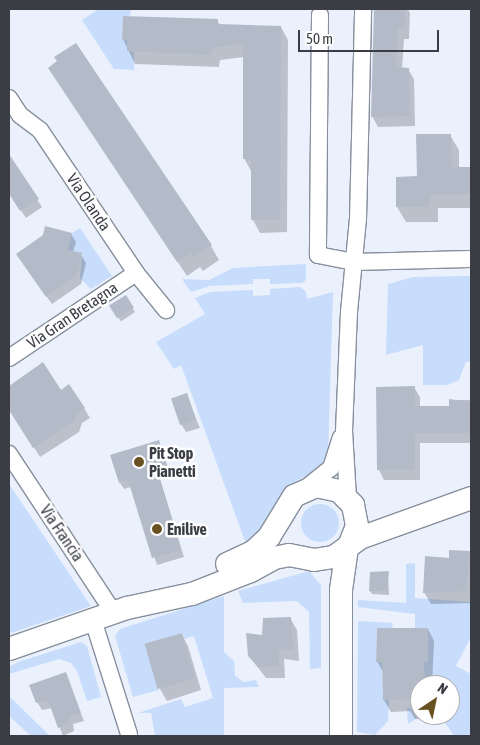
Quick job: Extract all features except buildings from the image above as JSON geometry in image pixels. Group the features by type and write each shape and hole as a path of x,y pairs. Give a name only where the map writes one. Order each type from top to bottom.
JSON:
{"main road":[{"path":"112,613 174,583 253,552 284,516 294,496 304,489 328,486 350,502 381,516 420,514"},
{"path":"9,649 112,613 192,594 251,571 274,558 289,554 311,559 334,558 360,538 420,514 471,498"},
{"path":"341,736 341,590 348,547 357,526 350,502"},
{"path":"284,516 288,541 329,570 341,590"}],"street":[{"path":"350,502 344,432 353,262 358,219 363,9"},
{"path":"320,15 318,255 353,262 471,259"},
{"name":"Via Olanda","path":"9,98 15,119 40,130 136,273 166,310"},
{"name":"Via Gran Bretagna","path":"9,358 136,273"},
{"path":"304,489 331,468 344,432"},
{"name":"Via Francia","path":"9,454 112,613 129,734"}],"shaded area":[{"path":"99,9 131,9 130,16 123,16 122,39 127,40 127,51 134,52 134,70 114,69 82,20"},
{"path":"80,228 112,276 91,289 80,278 82,254 68,250 72,233"},
{"path":"306,264 306,280 302,283 270,284 270,279 253,279 253,284 210,286 191,292 182,279 209,280 233,268"},
{"path":"471,276 471,362 466,362 459,380 448,385 423,385 423,345 386,355 388,284 413,277"},
{"path":"300,287 306,292 307,299 333,292 328,457 321,468 287,486 264,527 246,544 181,365 174,369 156,342 205,314 195,298 210,292 253,290 253,296 270,295 270,289"},
{"path":"9,484 91,606 11,633 9,629"},
{"path":"320,504 334,509 339,523 334,537 320,542 306,537 301,523 306,509"},
{"path":"415,563 415,598 471,602 471,637 456,666 471,674 471,736 454,736 447,725 460,725 460,675 422,675 417,662 428,662 428,628 415,628 415,614 358,607 358,600 406,603 406,564"},
{"path":"309,571 321,585 321,668 310,669 309,612 297,601 243,603 238,591"},
{"path":"224,596 224,652 234,661 235,676 244,682 256,680 259,687 224,688 224,736 155,736 151,713 138,713 181,699 185,707 213,698 194,636 184,639 182,633 145,645 159,690 133,697 115,636 120,629"},
{"path":"358,621 393,623 392,628 377,628 376,661 382,662 383,700 389,700 388,721 375,735 357,732"},
{"path":"81,642 87,646 101,697 87,701 77,671 71,663 59,659 9,674 9,667 18,662"},
{"path":"9,696 50,736 31,736 9,716"},
{"path":"407,708 410,708 410,723 408,724"}],"place":[{"name":"Pit Stop Pianetti","path":"139,462"},
{"name":"Enilive","path":"157,529"}]}
